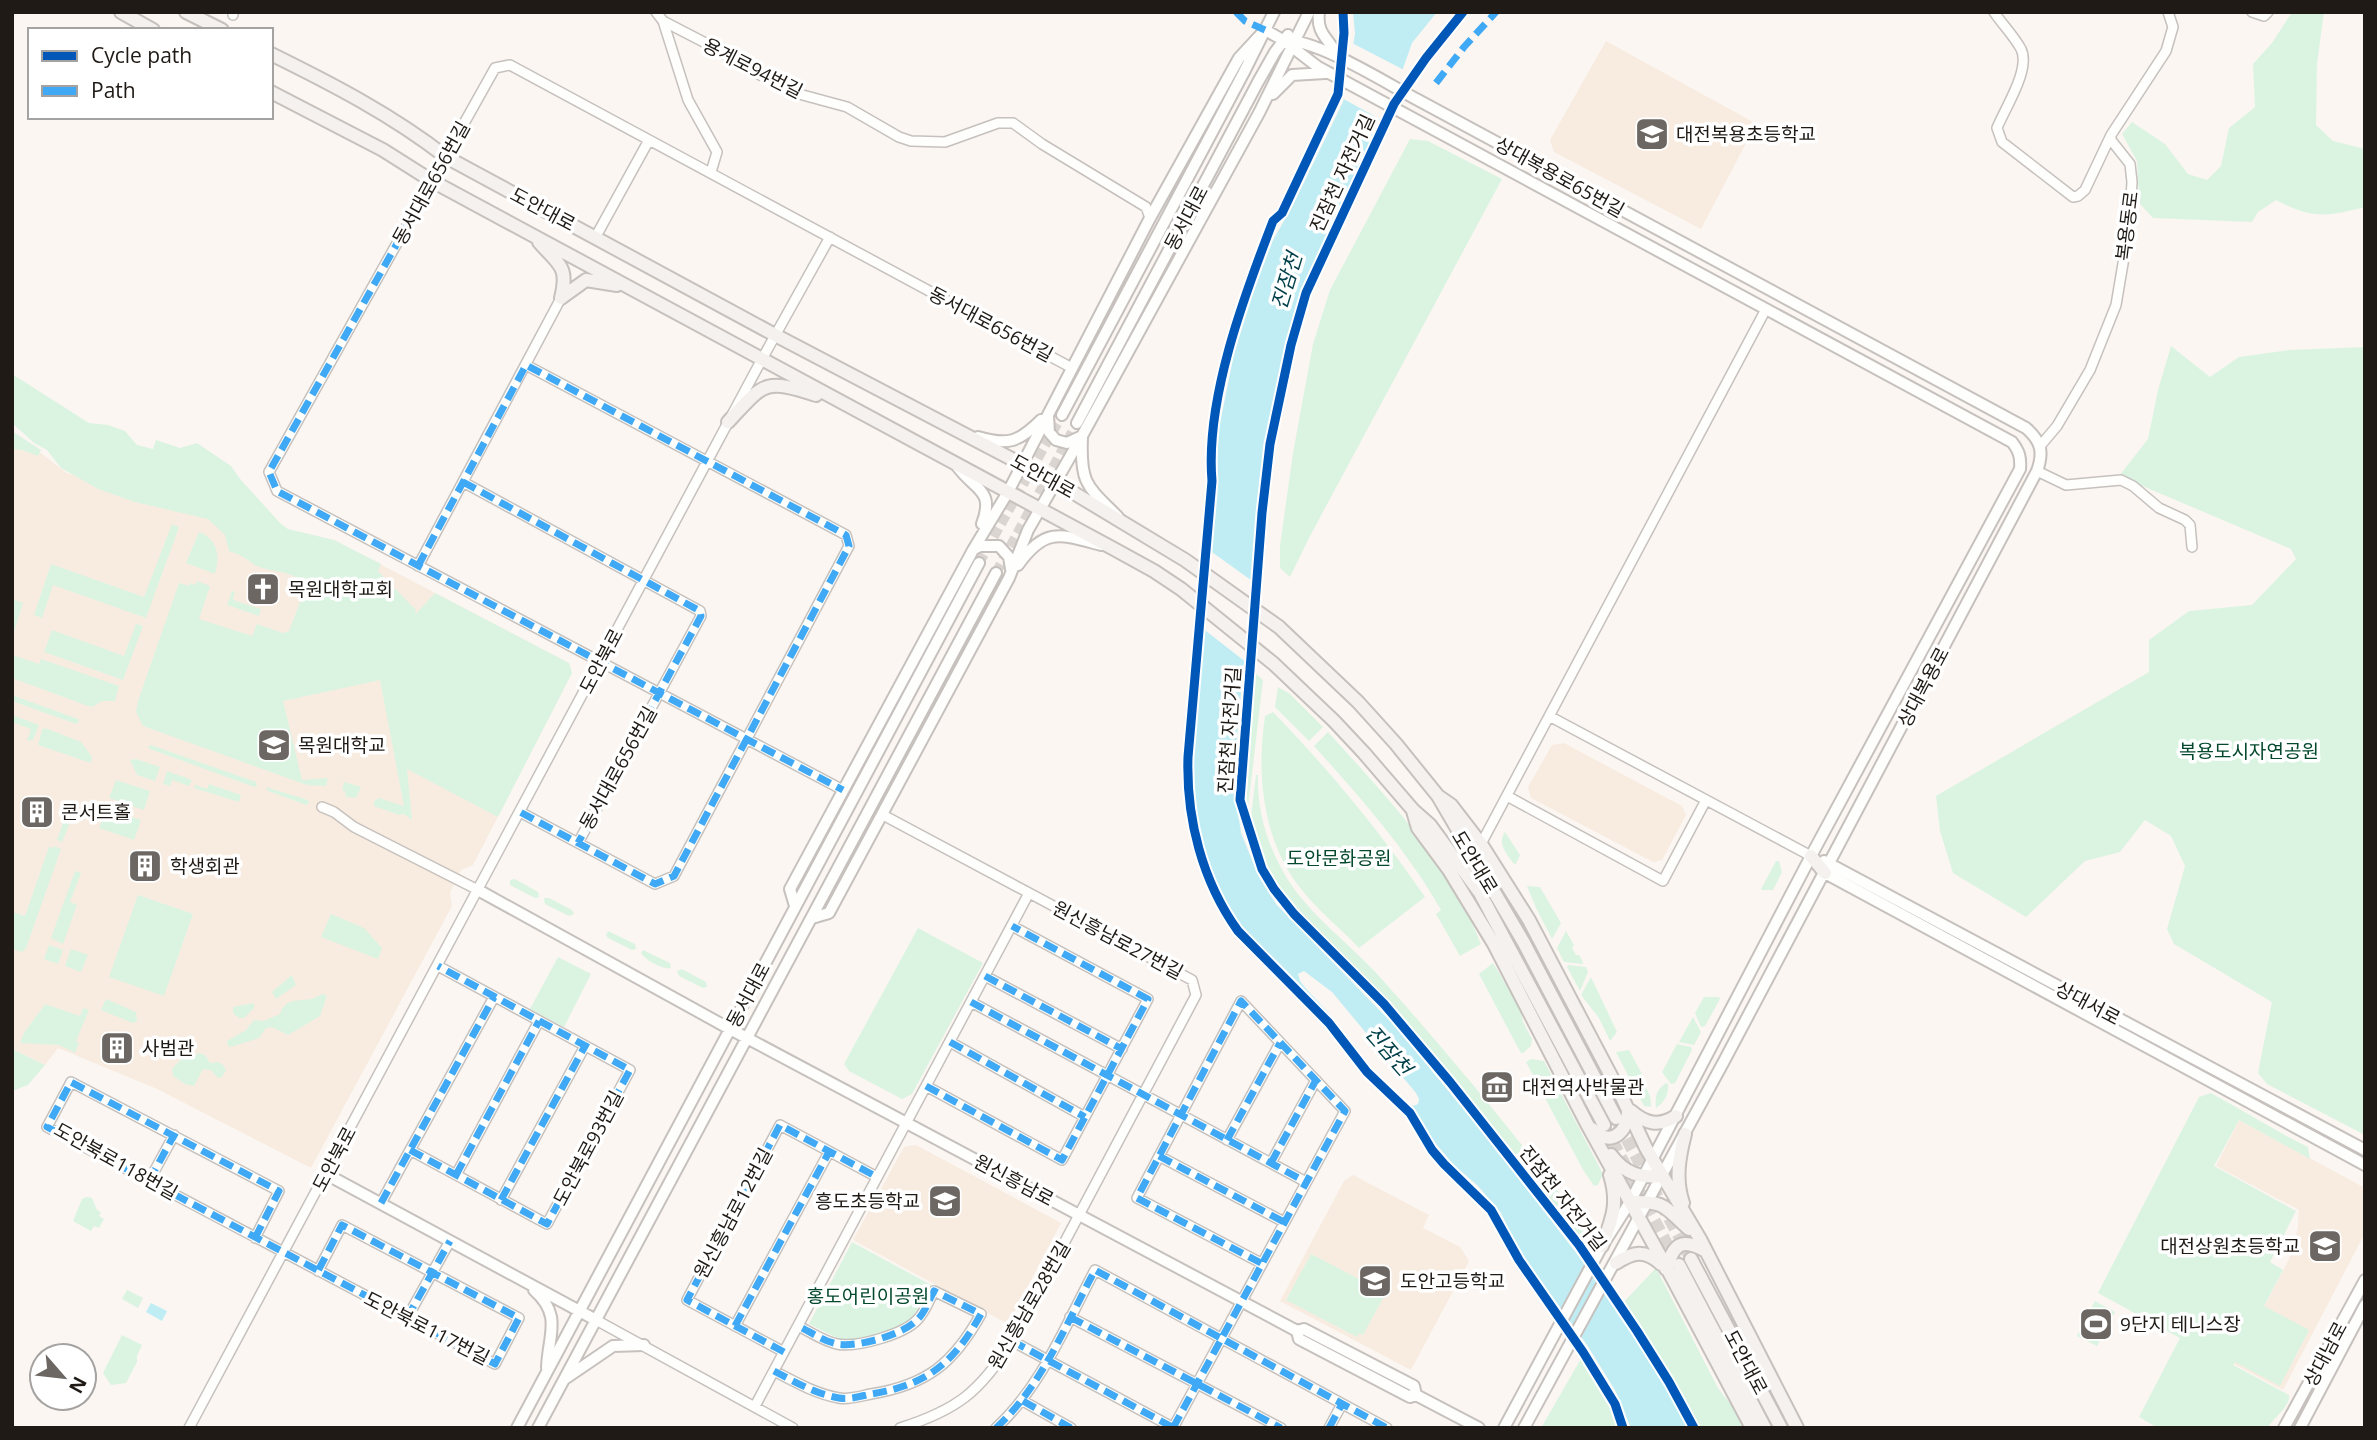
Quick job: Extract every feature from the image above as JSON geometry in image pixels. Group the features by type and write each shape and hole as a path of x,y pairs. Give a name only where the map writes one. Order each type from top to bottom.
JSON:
{"main road":[{"path":"121,12 149,28"},
{"path":"186,12 218,28"},
{"name":"도안대로","path":"273,55 411,130 446,157 775,335 1055,481 1185,561 1279,627 1358,702 1438,796 1524,943 1616,1118"},
{"name":"도안대로","path":"273,93 383,150 432,181 1114,549 1181,589 1274,664 1364,752 1413,810 1418,828 1457,881 1596,1127"},
{"path":"531,234 563,269 566,278 561,298"},
{"path":"561,298 586,280 628,286"},
{"path":"728,422 761,388 773,384 786,385 847,404"},
{"path":"1438,796 1451,805 1481,844 1529,919 1662,1176 1700,1239 1797,1428"},
{"path":"1811,856 1827,868"},
{"path":"1596,1127 1609,1138 1621,1133 1629,1120 1628,1108"},
{"path":"1628,1108 1640,1119 1654,1124 1676,1116"},
{"path":"1596,1127 1618,1164 1632,1174 1643,1177 1662,1176"},
{"path":"1596,1127 1630,1202 1679,1264"},
{"path":"1596,1127 1616,1196 1612,1219 1602,1247"},
{"path":"1685,1134 1679,1158 1679,1180 1687,1217"},
{"path":"1630,1202 1649,1201 1662,1204 1700,1239"},
{"path":"1706,1252 1690,1244 1679,1244 1674,1249 1752,1428"},
{"path":"1616,1263 1640,1252 1679,1264"},
{"name":"도안대로","path":"1679,1264 1765,1428"},
{"name":"도안대로","path":"1679,1264 1781,1428"}],"street":[{"name":"용계로94번길","path":"656,12 663,22 720,51 736,63 799,94 847,107 911,141 945,142 998,123 1013,123 1042,144 1146,207 1150,218"},
{"name":"동서대로","path":"1062,415 1274,12"},
{"path":"1319,12 1318,20 1324,38 1337,57"},
{"path":"1994,12 2021,49 2025,61 1997,128 2002,142 2073,197 2085,190 2111,135 2166,51 2173,27 2168,12"},
{"path":"2252,12 2264,16 2267,12"},
{"name":"동서대로","path":"1077,423 1258,82 1307,17"},
{"path":"663,22 688,100 717,152 710,173"},
{"path":"795,906 790,889 973,550 1008,492 1150,218 1239,58 1265,30 1290,43 1259,113 1028,530 1009,578 884,815 829,913 811,918"},
{"name":"상대복용로65번길","path":"1290,43 1324,51 1418,100 2026,428 2036,436 2041,445"},
{"name":"상대복용로65번길","path":"1290,43 1321,72 1410,116 1787,320"},
{"name":"동서대로656번길","path":"843,790 277,491 269,472 495,68 510,65 1072,368"},
{"path":"1259,113 1279,86 1292,75 1321,72"},
{"name":"복용동로","path":"2041,445 2057,426 2090,370 2116,305 2129,228 2132,182 2130,164 2111,139 2111,135"},
{"path":"595,238 649,140"},
{"name":"도안북로","path":"189,1428 728,422 830,237"},
{"path":"418,566 561,298"},
{"path":"1481,844 1766,309"},
{"name":"상대복용로","path":"1504,1428 1602,1247 1630,1202 1811,856 2020,469 2019,450 2012,442 1787,320"},
{"path":"526,365 707,462"},
{"path":"1048,414 1049,432 1056,440 1067,443 1082,436"},
{"path":"967,434 995,441 1010,441 1025,436 1048,414"},
{"path":"1082,436 1080,462 1086,482 1123,521"},
{"name":"상대복용로","path":"1524,1428 1616,1263 2037,471 2042,458 2041,445"},
{"name":"동서대로656번길","path":"520,812 655,884 674,876 849,546 846,535 707,462"},
{"path":"954,462 987,500 988,508 973,550"},
{"path":"2037,471 2066,485 2121,480 2133,486 2159,508 2185,520 2190,525 2192,547"},
{"path":"463,482 644,579"},
{"path":"1009,578 1034,544 1049,536 1066,536 1114,549"},
{"path":"973,550 980,546 999,545 1009,557 1009,578"},
{"name":"동서대로","path":"517,1428 979,563"},
{"name":"동서대로","path":"538,1428 996,573"},
{"name":"동서대로656번길","path":"578,843 701,616 700,611 644,579"},
{"path":"1549,716 1811,856"},
{"path":"1507,796 1663,881 1706,800"},
{"path":"322,807 334,812 354,827 478,890 730,1029"},
{"name":"원신흥남로27번길","path":"884,815 1192,980 1196,995 1080,1215"},
{"name":"상대서로","path":"1827,868 2365,1150"},
{"name":"상대서로","path":"1827,868 2365,1165"},
{"path":"755,1406 1030,893"},
{"path":"926,1086 1062,1160 1108,1076 1148,999 1012,926"},
{"name":"도안북로93번길","path":"410,1150 547,1224 630,1070 438,966"},
{"path":"985,975 1122,1049"},
{"path":"381,1203 494,997"},
{"path":"1012,1341 1173,1428 1345,1111 1241,1001 1137,1198 1261,1263"},
{"path":"971,1002 1306,1182"},
{"path":"456,1175 539,1021"},
{"name":"원신흥남로","path":"730,1029 1297,1331 1304,1329 1415,1386 1416,1395 1479,1428"},
{"path":"950,1042 1085,1117"},
{"path":"1227,1140 1280,1043"},
{"path":"501,1200 585,1046"},
{"path":"1271,1163 1316,1080"},
{"name":"도안북로118번길","path":"255,1238 279,1191 71,1082 47,1127 255,1238 284,1253"},
{"name":"원신흥남로12번길","path":"784,1352 687,1300 780,1125 877,1177"},
{"path":"149,1181 174,1135"},
{"path":"735,1326 829,1152"},
{"path":"1159,1156 1284,1222"},
{"path":"326,1174 793,1428"},
{"name":"원신흥남로28번길","path":"900,1428 950,1409 973,1393 995,1369 1080,1215"},
{"name":"도안북로117번길","path":"284,1253 317,1271 495,1364 519,1318 342,1225 317,1271"},
{"path":"407,1318 450,1241"},
{"path":"996,1428 1023,1401 1095,1270 1387,1428"},
{"path":"521,1279 541,1296 553,1317 547,1371"},
{"name":"상대남로","path":"2284,1428 2365,1280"},
{"path":"774,1371 807,1388 844,1399 889,1392 939,1370 968,1337 981,1314 934,1291 919,1319 905,1329 854,1345 839,1345 798,1325"},
{"name":"상대남로","path":"2300,1428 2365,1305"},
{"path":"1070,1317 1281,1428"},
{"path":"564,1380 613,1346 644,1345"},
{"path":"1023,1401 1072,1428"},
{"path":"1329,1428 1342,1404"}],"shaded area":[{"name":"대전복용초등학교","path":"1606,41 1753,122 1754,128 1701,229 1554,152 1550,140"},
{"name":"목원대학교","path":"12,431 67,473 168,502 334,540 569,663 572,673 473,865 461,870 450,893 452,906 311,1168 157,1089 58,1048 45,1065 12,1049"},
{"path":"1564,743 1682,806 1686,815 1662,860 1653,862 1531,798 1528,787 1552,745"},
{"name":"대전상원초등학교","path":"2239,1120 2365,1188 2365,1233 2283,1390 2234,1364 2289,1259 2298,1227 2299,1210 2216,1166"},
{"path":"916,1145 1061,1223 1008,1324 853,1240 904,1147"},
{"name":"도안고등학교","path":"1353,1175 1429,1215 1423,1228 1460,1247 1469,1261 1411,1370 1280,1301 1344,1181"}],"green space":[{"path":"2292,12 2324,12 2317,64 2316,125 2333,141 2365,149 2365,207 2340,213 2319,214 2300,211 2276,200 2258,212 2252,222 2153,218 2139,203 2137,161 2122,134 2132,122 2165,144 2188,174 2207,180 2221,166 2229,128 2255,107 2253,64 2272,43"},
{"path":"1410,139 1428,141 1502,179 1290,577 1280,568 1280,546 1293,453 1313,344 1330,290"},
{"name":"복용도시자연공원","path":"2171,346 2210,377 2239,357 2289,350 2365,347 2365,1135 2267,1084 2258,1073 2272,1002 2174,944 2167,929 2185,866 2171,836 2145,820 2120,852 2085,861 2026,917 1953,873 1940,831 1936,796 2149,672 2149,640 2189,611 2252,605 2296,559 2291,549 2119,476 2148,439"},
{"path":"12,374 89,423 108,425 125,431 137,445 153,449 156,440 180,448 197,443 231,466 288,529 334,540 381,564 378,571 416,610 415,615 435,593 569,663 572,673 498,817 407,769 412,820 404,814 399,815 374,806 374,801 379,798 404,806 380,680 283,701 302,780 328,778 326,786 307,785 143,726 136,712 138,701 179,583 189,586 190,583 195,585 197,581 210,586 199,619 252,636 257,624 283,633 289,631 305,584 286,573 259,567 229,551 225,535 208,519 135,502 98,489 61,468 47,450 34,443 12,423"},
{"path":"12,431 41,450 38,456 12,449"},
{"path":"172,524 179,527 146,618 53,585 42,618 34,615 51,564 144,597"},
{"path":"199,532 210,539 216,549 215,574 186,563"},
{"path":"232,591 235,592 233,600 261,609 259,616 227,605"},
{"path":"12,599 23,603 12,639"},
{"path":"136,624 143,626 123,680 44,652 52,630 124,656"},
{"path":"12,655 39,664 41,659 119,686 115,701 102,701 92,707 12,678"},
{"path":"1251,669 1263,680 1247,816 1243,802 1242,765"},
{"path":"1278,687 1290,694 1323,727 1309,741 1275,707"},
{"path":"12,695 78,719 79,722 76,724 12,701"},
{"name":"도안문화공원","path":"1273,712 1353,801 1425,897 1359,948 1306,895 1280,855 1266,810 1263,787 1262,739 1265,716"},
{"path":"12,715 39,725 33,740 27,741 31,729 12,722"},
{"path":"45,728 81,742 92,757 91,763 38,745"},
{"path":"1328,732 1393,806 1434,858 1468,914 1481,944 1460,956 1436,914 1441,910 1413,866 1365,804 1314,746"},
{"path":"151,745 256,782 257,786 150,749 148,747"},
{"path":"136,759 160,767 155,781 137,775 130,760"},
{"path":"167,771 192,780 189,786 172,780 170,786 163,784"},
{"path":"1256,775 1265,830 1288,880 1308,906 1368,964 1407,1007 1514,1136 1591,1234 1583,1248 1434,1059 1365,980 1279,891 1256,845 1250,825"},
{"path":"335,779 361,787 356,798 346,797 345,791 342,790 344,782"},
{"path":"116,780 150,791 144,810 109,798"},
{"path":"209,784 241,795 239,802 194,788 195,785 207,789"},
{"path":"266,787 308,800 309,803 306,805 268,791"},
{"path":"71,800 77,805 62,842 57,840"},
{"path":"106,809 141,820 134,840 99,828"},
{"path":"1505,832 1520,855 1516,864 1503,848"},
{"path":"49,847 61,849 26,948 22,952 12,949 12,912 25,916"},
{"path":"1776,861 1779,861 1782,872 1773,890 1763,890 1761,889"},
{"path":"75,871 81,873 70,902 77,905 63,944 51,938"},
{"path":"515,879 538,892 539,897 535,898 510,885 510,880"},
{"path":"1527,886 1540,887 1561,923 1552,939 1536,908"},
{"path":"138,895 193,914 164,996 109,977"},
{"path":"544,898 572,910 574,914 569,916 545,904"},
{"path":"331,914 364,928 382,948 378,959 321,937"},
{"path":"918,928 983,963 912,1094 902,1099 849,1071 844,1064"},
{"path":"608,931 635,944 636,949 632,950 608,938"},
{"path":"1566,931 1582,964 1564,962 1557,948"},
{"path":"49,945 63,950 58,964 44,959"},
{"path":"71,949 88,955 81,972 65,966"},
{"path":"643,950 670,963 671,968 650,961 641,953"},
{"path":"558,957 591,974 564,1027 530,1009"},
{"path":"1493,963 1520,1008 1523,1022 1532,1039 1531,1046 1523,1053 1479,974"},
{"path":"1567,967 1586,967 1588,972 1580,991"},
{"path":"682,969 706,982 707,987 703,988 679,976 677,971"},
{"path":"292,975 296,985 276,999 272,992"},
{"path":"1591,977 1617,1032 1610,1041 1599,1018 1581,995"},
{"path":"323,994 327,996 320,1016 288,1035 272,1027 266,1028 259,1038 228,1046 227,1041 246,1030 254,1020 264,1021 280,1014 289,1003"},
{"path":"1704,997 1720,999 1705,1026 1701,1027 1695,1013"},
{"path":"106,999 136,1012 137,1021 133,1023 101,1010"},
{"path":"254,1003 254,1008 244,1018 233,1013 233,1007"},
{"path":"45,1004 80,1016 83,1008 89,1010 76,1041 79,1043 75,1053 59,1045 20,1043"},
{"path":"1693,1017 1701,1032 1694,1045 1679,1042"},
{"path":"1677,1044 1691,1047 1692,1050 1675,1083 1671,1084 1662,1072"},
{"path":"12,1049 45,1065 28,1085 12,1091"},
{"path":"1629,1050 1642,1074 1632,1083 1616,1052"},
{"path":"199,1053 205,1055 210,1063 218,1062 223,1065 226,1070 222,1077 218,1078 211,1070 203,1069 194,1086 173,1076 172,1069 182,1058 190,1058"},
{"path":"1531,1059 1544,1061 1603,1174 1598,1185 1594,1186 1582,1168 1526,1062"},
{"path":"1638,1082 1649,1093 1651,1107 1644,1106 1635,1088"},
{"path":"1666,1083 1667,1095 1656,1108 1657,1094"},
{"path":"2211,1093 2308,1147 2310,1159 2239,1120 2214,1166 2296,1211 2270,1262 2283,1270 2264,1306 2309,1330 2280,1386 2235,1362 2233,1365 2289,1395 2287,1404 2268,1428 2158,1428 2139,1417 2180,1338 2098,1293 2199,1097"},
{"path":"92,1198 97,1210 101,1212 99,1216 104,1219 99,1228 94,1226 91,1231 73,1221 82,1199"},
{"name":"홍도어린이공원","path":"852,1242 933,1286 910,1320 894,1329 852,1341 836,1337 809,1324"},
{"path":"1311,1254 1386,1293 1363,1335 1359,1333 1357,1337 1286,1300"},
{"path":"1656,1268 1718,1388 1732,1406 1743,1428 1689,1428 1650,1357 1618,1308"},
{"path":"127,1290 143,1298 138,1308 122,1299"},
{"name":"9단지 테니스장","path":"2095,1301 2115,1312 2097,1346 2077,1336"},
{"path":"122,1335 142,1345 126,1383 111,1385 103,1373"},
{"path":"1582,1357 1621,1428 1541,1428"}],"water":[{"name":"진잠천","path":"1353,12 1437,12 1412,43 1394,94 1299,299 1281,364 1266,443 1238,722 1234,786 1241,833 1259,877 1276,904 1394,1025 1497,1150 1587,1267 1647,1355 1688,1428 1631,1428 1615,1390 1587,1345 1518,1249 1501,1213 1478,1186 1454,1165 1404,1103 1380,1083 1331,1018 1255,943 1227,908 1212,873 1198,828 1191,787 1212,551 1217,438 1234,354 1254,290 1273,240 1343,102 1355,34","holes":["1304,971 1332,992 1416,1093 1418,1104 1413,1106 1380,1079 1300,981 1298,974"]},
{"path":"151,1303 167,1311 162,1321 146,1312"}],"pier":[{"path":"1350,42 1406,71 1385,122 1340,97"},
{"path":"1209,550 1255,583 1247,663 1201,627"}],"tunnel":[{"path":"979,563 1062,415"},
{"path":"996,573 1077,423"},
{"path":"1618,1123 1691,1259"},
{"path":"1604,1125 1676,1261"}],"marked path":[{"path":"1236,12 1245,21 1265,30"},
{"path":"1436,83 1496,12"},
{"path":"432,181 269,472 277,491 843,790"},
{"path":"418,566 526,365 846,535 849,546 674,876 655,884 520,812"},
{"path":"463,482 700,611 701,616 578,843"},
{"path":"926,1086 1062,1160 1148,999 1012,926"},
{"path":"410,1150 547,1224 630,1070 438,966"},
{"path":"985,976 1122,1049"},
{"path":"381,1203 494,997"},
{"path":"1173,1428 1345,1111 1241,1001 1137,1198 1261,1263"},
{"path":"971,1002 1306,1182"},
{"path":"456,1175 539,1021"},
{"path":"950,1042 1085,1117"},
{"path":"1227,1140 1280,1043"},
{"path":"501,1200 585,1046"},
{"path":"1271,1163 1316,1080"},
{"path":"255,1238 279,1191 71,1082 47,1127 495,1364 519,1318 342,1225 318,1271"},
{"path":"784,1352 687,1300 780,1125 877,1177"},
{"path":"149,1181 174,1135"},
{"path":"735,1326 829,1152"},
{"path":"1159,1156 1284,1222"},
{"path":"407,1318 450,1241"},
{"path":"996,1428 1040,1374 1095,1270 1387,1428"},
{"path":"774,1371 814,1391 839,1398 891,1390 908,1385 937,1369 960,1346 981,1314 934,1291 923,1313 912,1325 892,1335 868,1342 837,1344 798,1326"},
{"path":"1070,1317 1281,1428"},
{"path":"1012,1341 1174,1428"},
{"path":"1023,1401 1071,1428"},
{"path":"1329,1428 1342,1404"}],"cycle path":[{"path":"1343,12 1344,33 1338,94 1282,213 1273,221 1239,315 1214,417 1212,481 1188,757 1193,826 1206,870 1225,912 1238,931 1329,1023 1367,1072 1410,1113 1432,1150 1444,1164 1491,1210 1519,1260 1583,1352 1615,1404 1623,1428"},
{"name":"진잠천 자전거길","path":"1463,12 1394,104 1306,293 1291,345 1270,444 1262,513 1240,800 1262,869 1274,889 1294,914 1384,1004 1450,1082 1579,1245 1637,1331 1694,1428"}],"place":[{"name":"대전복용초등학교","path":"1652,134"},
{"name":"목원대학교회","path":"263,589"},
{"name":"목원대학교","path":"274,745"},
{"name":"콘서트홀","path":"37,812"},
{"name":"학생회관","path":"145,866"},
{"name":"사범관","path":"117,1048"},
{"name":"대전역사박물관","path":"1497,1087"},
{"name":"흥도초등학교","path":"945,1201"},
{"name":"대전상원초등학교","path":"2325,1246"},
{"name":"도안고등학교","path":"1375,1281"},
{"name":"9단지 테니스장","path":"2096,1324"}]}
